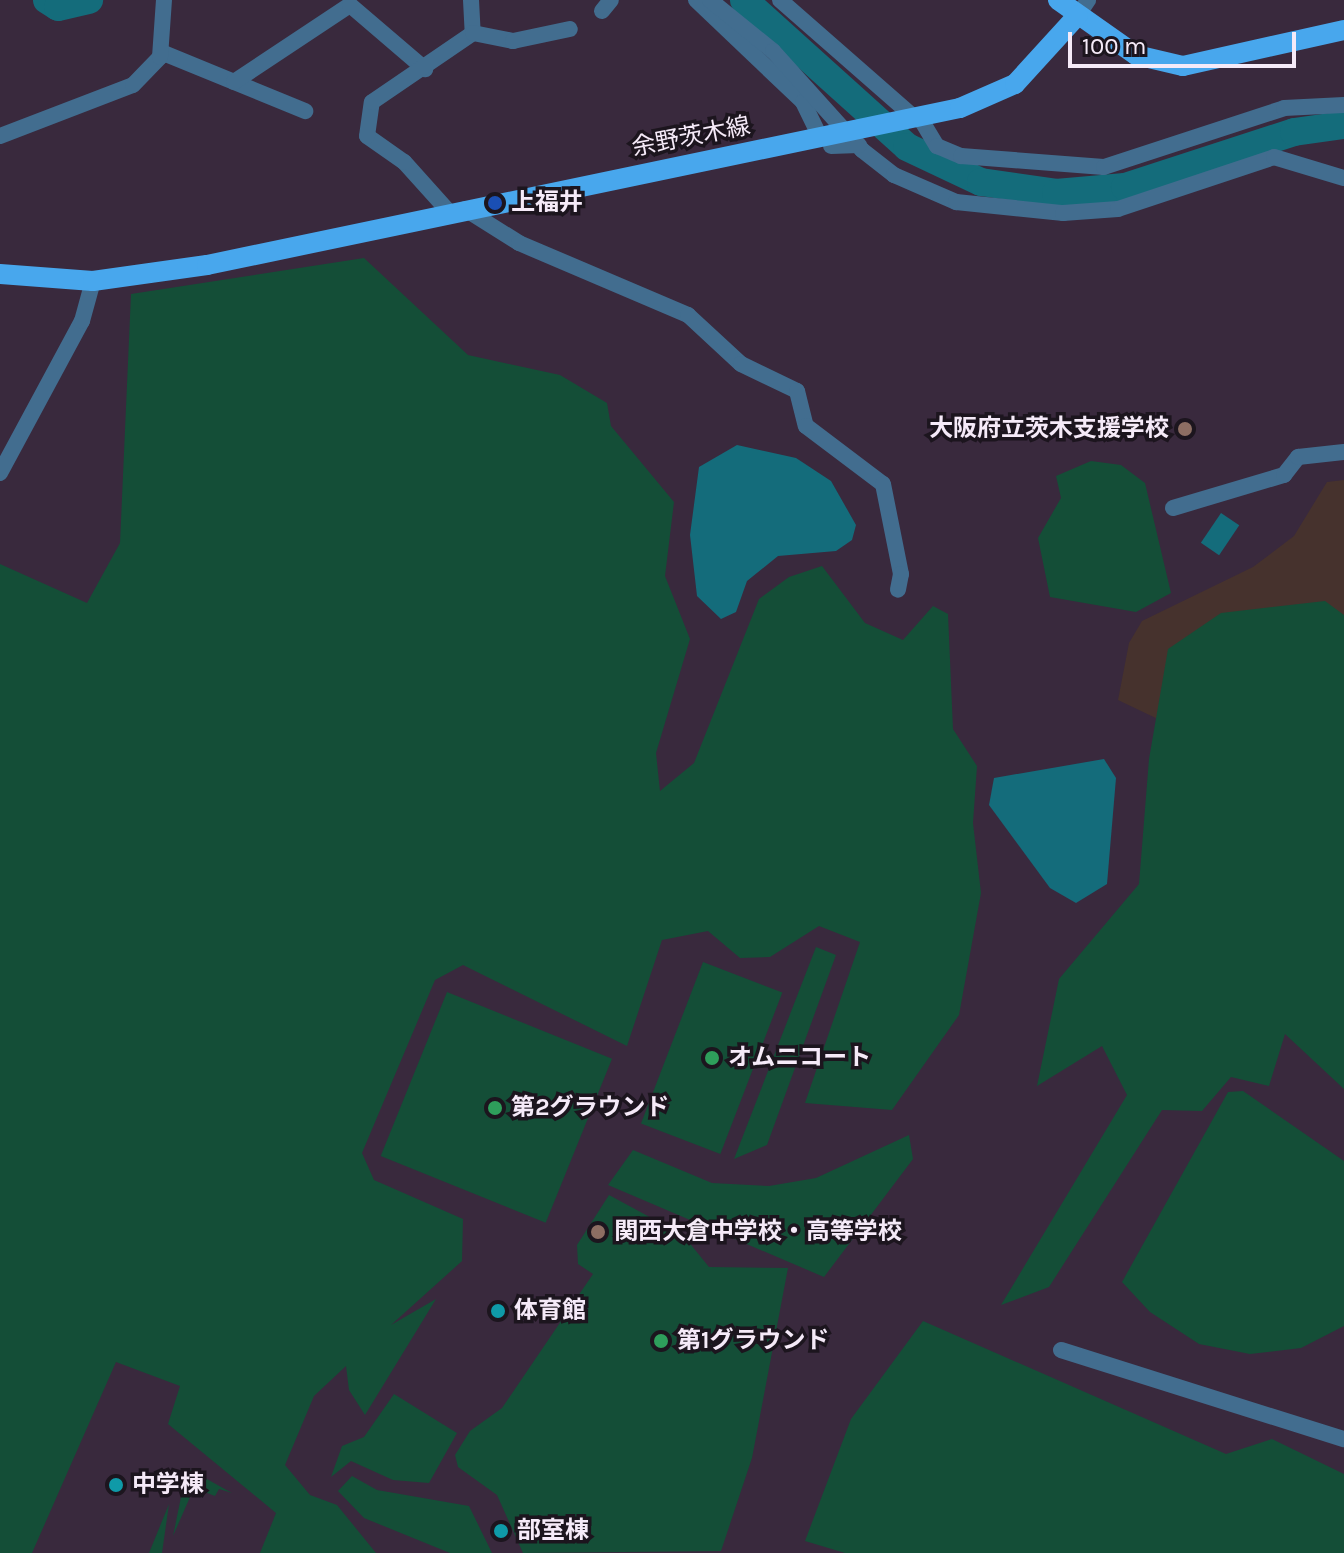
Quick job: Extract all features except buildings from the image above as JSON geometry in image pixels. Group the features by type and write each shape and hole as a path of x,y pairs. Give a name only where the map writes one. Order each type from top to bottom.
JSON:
{"main road":[{"path":"1058,0 1083,7 1136,55 1183,66 1344,30"},
{"name":"余野茨木線","path":"0,274 93,281 207,265 458,211 845,142 1015,84 1083,7"}],"street":[{"path":"0,136 133,85 161,52 164,0"},
{"path":"471,0 473,33"},
{"path":"696,0 803,102 816,129"},
{"path":"710,0 773,51 845,142 894,175 956,202 1063,213 1155,201 1274,157 1344,178"},
{"path":"780,0 912,119 937,146 961,156 1104,167 1284,108 1344,105"},
{"path":"234,82 350,3 425,69"},
{"path":"570,29 513,41 473,33 425,69 372,102 365,127 458,211 519,243 688,315 741,364 797,391 806,426 883,484 901,574 898,590"},
{"path":"161,52 305,111"},
{"path":"0,473 82,321 93,281"},
{"path":"1173,508 1284,475 1298,457 1344,452"},
{"path":"1061,1350 1344,1439"}],"shaded area":[{"path":"1344,480 1344,625 1162,721 1118,700 1129,643 1142,621 1253,567 1294,536 1327,482"}],"green space":[{"path":"364,258 468,355 560,375 607,403 611,426 674,502 665,576 690,639 656,753 660,791 694,763 759,599 789,577 822,566 865,623 903,640 933,606 948,614 953,729 977,766 973,823 981,893 959,1015 892,1110 805,1103 860,942 819,926 770,957 740,958 708,931 662,940 627,1046 463,965 435,980 362,1153 374,1180 463,1219 462,1261 391,1325 436,1299 365,1415 349,1390 346,1366 314,1396 285,1465 310,1495 337,1505 376,1553 260,1553 276,1513 168,1424 180,1386 116,1362 32,1553 0,1553 0,564 87,603 120,543 131,294"},
{"path":"1091,461 1121,465 1145,483 1171,593 1136,612 1050,597 1038,538 1061,498 1056,476"},
{"path":"1325,601 1344,615 1344,1089 1285,1034 1269,1086 1231,1077 1202,1111 1162,1110 1049,1287 1001,1305 1127,1095 1102,1046 1037,1086 1059,979 1139,884 1149,759 1168,649 1221,613"},
{"path":"816,947 836,955 767,1145 734,1159"},
{"name":"オムニコート","path":"703,962 782,992 720,1154 641,1124"},
{"name":"第2グラウンド","path":"447,992 612,1059 546,1223 381,1156"},
{"path":"1243,1091 1344,1161 1344,1326 1301,1348 1250,1354 1199,1344 1150,1312 1122,1282 1228,1092"},
{"path":"909,1135 913,1159 824,1277 608,1185 633,1150 712,1183 769,1186 816,1178"},
{"name":"第1グラウンド","path":"609,1195 683,1235 709,1267 788,1268 752,1458 721,1551 523,1553 497,1495 458,1467 455,1455 470,1431 502,1408 593,1274 578,1264 577,1245"},
{"path":"923,1321 1226,1454 1272,1439 1344,1474 1344,1553 845,1553 805,1541 851,1419"},
{"path":"394,1394 457,1433 429,1483 393,1480 351,1461 331,1477 342,1446 364,1437"},
{"path":"187,1468 232,1493 219,1489 215,1496 194,1488 173,1536"},
{"path":"352,1476 377,1490 469,1506 492,1553 450,1553 364,1518 338,1491"},
{"path":"169,1504 162,1553 149,1553"}],"water":[{"path":"737,445 796,458 831,481 856,525 852,540 836,551 778,556 747,581 736,612 721,619 697,596 690,535 699,467"},
{"path":"1221,513 1239,525 1219,555 1201,543"},
{"path":"1104,759 1116,778 1107,884 1076,903 1050,888 989,805 994,778"}],"waterway":[{"path":"47,0 58,7 89,0"},
{"path":"744,0 907,147 981,182 1056,193 1125,187 1294,132 1344,125"}],"place":[{"name":"上福井","path":"495,203"},
{"name":"大阪府立茨木支援学校","path":"1185,429"},
{"name":"オムニコート","path":"712,1058"},
{"name":"第2グラウンド","path":"495,1108"},
{"name":"関西大倉中学校・高等学校","path":"598,1232"},
{"name":"体育館","path":"498,1311"},
{"name":"第1グラウンド","path":"661,1341"},
{"name":"中学棟","path":"116,1485"},
{"name":"部室棟","path":"501,1531"}]}
